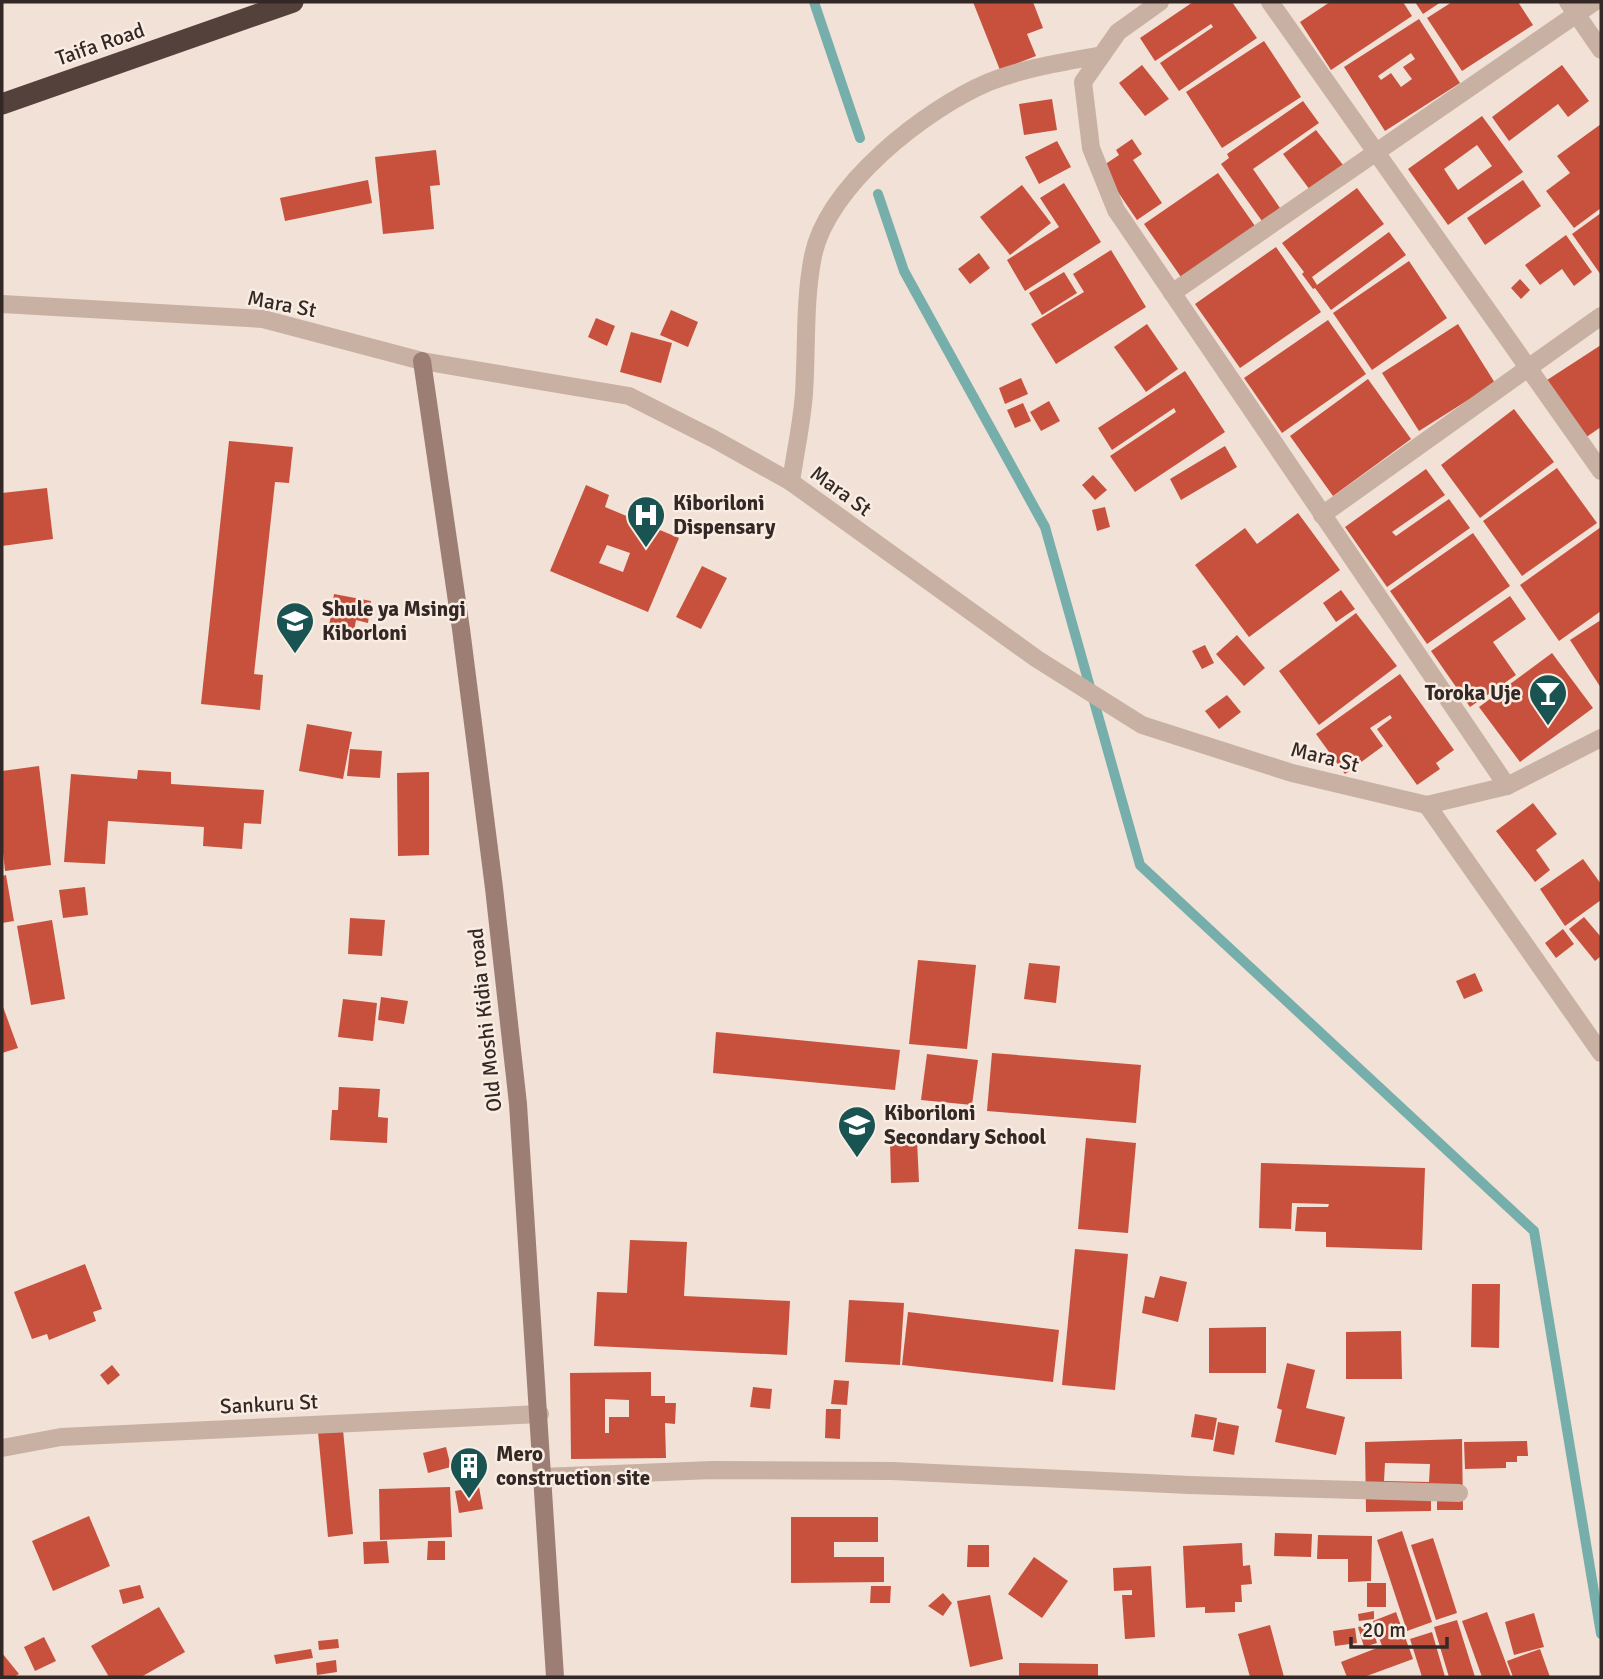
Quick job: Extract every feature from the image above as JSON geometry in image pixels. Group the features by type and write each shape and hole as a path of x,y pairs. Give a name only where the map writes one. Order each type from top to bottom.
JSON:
{"highway":[{"name":"Taifa Road","path":"2,104 293,2"}],"street":[{"path":"1160,2 1118,32 1083,82 1091,148 1116,210 1507,786"},
{"path":"1270,2 1601,471"},
{"path":"1172,293 1376,151 1572,8 1594,2"},
{"path":"1572,8 1601,50"},
{"path":"791,482 804,396 810,275 814,253 832,210 876,157 942,106 989,82 1050,64 1102,55"},
{"name":"Mara St","path":"2,304 263,319 422,361 629,396 791,482 1069,680 1142,725 1292,773 1427,805 1507,786 1601,738"},
{"path":"1322,515 1601,316"},
{"name":"Old Moshi Kidia road","path":"422,361 461,629 518,1104 555,1677"},
{"path":"1427,805 1601,1053"},
{"name":"Sankuru St","path":"2,1448 61,1437 540,1414"},
{"path":"542,1477 712,1470 892,1471 1189,1485 1459,1493"}],"building":[{"path":"973,2 1033,2 1043,28 1027,34 1036,56 1000,70"},
{"path":"1193,2 1232,2 1257,38 1179,91 1160,63 1213,27 1211,24 1155,61 1140,38"},
{"path":"1330,2 1403,2 1412,16 1331,70 1300,22"},
{"path":"1415,2 1441,2 1423,14"},
{"path":"1452,2 1518,2 1533,25 1462,71 1427,18"},
{"path":"1419,19 1460,83 1385,131 1344,67","holes":["1411,53 1415,59 1403,67 1412,79 1401,87 1391,73 1381,80 1378,76"]},
{"path":"1264,41 1301,97 1222,148 1186,92"},
{"path":"1142,65 1169,99 1145,116 1119,83"},
{"path":"1562,65 1589,101 1568,117 1558,104 1509,141 1492,117"},
{"path":"1052,99 1057,130 1024,135 1019,104"},
{"path":"1303,101 1319,123 1253,169 1280,208 1262,221 1221,164 1229,158 1227,154"},
{"path":"1482,116 1523,172 1448,225 1408,169","holes":["1477,145 1492,166 1458,190 1444,169"]},
{"path":"1601,124 1601,208 1574,228 1546,191 1570,173 1557,156"},
{"path":"1316,130 1343,165 1310,190 1283,154"},
{"path":"1132,139 1142,154 1133,160 1162,203 1137,220 1101,167 1119,155 1116,150"},
{"path":"1057,141 1071,167 1039,184 1025,157"},
{"path":"436,150 440,185 430,186 434,229 383,234 375,157"},
{"path":"1218,173 1255,226 1181,277 1144,224"},
{"path":"368,180 372,203 285,221 280,198"},
{"path":"1523,180 1541,206 1485,245 1467,218"},
{"path":"1064,183 1101,242 1025,291 1007,260 1059,227 1040,198"},
{"path":"1022,185 1051,223 1010,255 980,217"},
{"path":"1357,188 1384,224 1312,277 1317,285 1389,232 1406,255 1331,310 1302,274 1304,272 1282,243"},
{"path":"1601,213 1601,275 1572,234"},
{"path":"1566,235 1592,272 1574,286 1562,269 1540,285 1525,265"},
{"path":"1276,247 1321,312 1240,368 1195,304"},
{"path":"1111,250 1146,307 1056,364 1031,324 1084,292 1073,274"},
{"path":"979,253 990,268 970,284 958,269"},
{"path":"1409,261 1447,318 1372,370 1333,313"},
{"path":"1064,272 1077,293 1042,315 1029,293"},
{"path":"1520,279 1530,290 1521,299 1511,288"},
{"path":"671,310 698,322 688,347 660,335"},
{"path":"596,318 615,326 607,346 588,337"},
{"path":"1328,320 1366,374 1282,433 1244,378"},
{"path":"1147,324 1178,369 1146,392 1114,347"},
{"path":"1458,324 1495,383 1419,431 1382,373"},
{"path":"631,332 672,343 661,383 620,372"},
{"path":"1601,345 1601,427 1582,440 1544,382"},
{"path":"1185,371 1225,432 1135,492 1110,456 1176,412 1174,408 1112,450 1098,428"},
{"path":"1021,378 1028,394 1005,404 999,388"},
{"path":"1368,379 1411,439 1333,496 1290,436"},
{"path":"1049,401 1060,421 1041,431 1030,412"},
{"path":"1023,403 1031,421 1015,428 1007,410"},
{"path":"1514,409 1554,462 1480,518 1441,465"},
{"path":"229,441 293,447 289,483 275,482 254,674 263,675 260,710 201,704"},
{"path":"1225,446 1237,467 1181,500 1170,479"},
{"path":"1557,468 1597,523 1522,576 1483,521"},
{"path":"1426,469 1445,495 1392,532 1396,536 1449,499 1470,528 1387,587 1345,527"},
{"path":"1093,475 1107,490 1095,500 1082,485"},
{"name":"Kiboriloni Dispensary","path":"586,485 609,495 605,507 679,538 648,612 550,571","holes":["607,545 630,553 623,572 599,563"]},
{"path":"47,488 53,539 2,546 2,493"},
{"path":"1105,507 1110,527 1097,531 1092,510"},
{"path":"1298,513 1340,570 1249,637 1195,565 1245,528 1257,544"},
{"path":"1601,527 1601,611 1559,641 1520,585"},
{"path":"1473,533 1510,586 1427,644 1390,591"},
{"path":"702,566 727,578 701,629 676,617"},
{"path":"1341,590 1355,609 1336,622 1323,603"},
{"path":"334,594 371,601 368,623 356,620 354,631 329,627"},
{"path":"1510,596 1526,619 1493,642 1516,675 1470,707 1431,651"},
{"path":"1356,613 1397,666 1319,725 1279,671"},
{"path":"1601,620 1601,688 1570,640"},
{"path":"1237,635 1265,668 1244,686 1216,654"},
{"path":"1205,645 1214,663 1202,669 1192,651"},
{"path":"1552,653 1593,708 1520,762 1479,707"},
{"path":"1400,674 1454,750 1436,763 1440,769 1417,785 1377,729 1392,718 1390,715 1370,728 1383,746 1345,774 1316,734"},
{"path":"1227,695 1241,712 1219,729 1205,711"},
{"path":"307,724 352,732 343,779 299,771"},
{"path":"350,749 382,751 380,778 347,776"},
{"path":"39,766 51,865 5,871 2,843 2,771"},
{"path":"138,770 171,772 171,784 264,790 261,824 244,823 242,849 203,846 204,827 108,821 105,864 64,862 71,774 137,779"},
{"path":"429,772 429,855 398,856 397,773"},
{"path":"1533,803 1557,834 1536,850 1550,870 1535,882 1496,831"},
{"path":"1583,859 1601,884 1601,900 1565,926 1540,889"},
{"path":"6,875 14,921 2,923 2,876"},
{"path":"85,887 88,915 63,918 59,890"},
{"path":"1584,917 1601,937 1601,956 1595,961 1569,929"},
{"path":"350,918 385,920 382,956 348,954"},
{"path":"52,920 65,999 31,1005 17,926"},
{"path":"1563,929 1574,944 1556,958 1545,943"},
{"path":"918,960 976,965 967,1049 909,1044"},
{"path":"1029,963 1060,966 1056,1003 1024,999"},
{"path":"1475,973 1483,991 1464,999 1456,981"},
{"path":"381,997 408,1001 404,1024 378,1020"},
{"path":"343,999 377,1003 373,1041 338,1037"},
{"path":"2,1004 18,1048 2,1053"},
{"path":"716,1032 900,1050 895,1090 713,1073"},
{"path":"992,1053 1141,1065 1136,1123 987,1111"},
{"path":"927,1054 978,1060 972,1105 921,1100"},
{"path":"339,1087 380,1089 378,1117 388,1118 387,1143 330,1140 332,1110 338,1110"},
{"path":"1086,1138 1136,1143 1128,1233 1078,1229"},
{"path":"917,1140 919,1182 891,1183 890,1142"},
{"path":"1261,1163 1425,1168 1422,1250 1326,1247 1326,1232 1295,1231 1297,1207 1328,1207 1329,1204 1292,1203 1291,1229 1259,1228"},
{"path":"630,1240 687,1242 684,1296 790,1301 787,1355 594,1346 597,1292 627,1293"},
{"path":"1075,1249 1128,1254 1115,1390 1062,1385"},
{"path":"85,1264 102,1309 93,1312 96,1321 49,1340 47,1334 32,1339 14,1292"},
{"path":"1160,1276 1187,1282 1178,1322 1142,1313 1145,1296 1154,1298"},
{"path":"1472,1284 1500,1284 1499,1348 1471,1347"},
{"path":"849,1300 904,1303 900,1365 845,1362"},
{"path":"908,1312 1059,1330 1053,1382 902,1365"},
{"path":"1266,1327 1266,1373 1209,1373 1209,1328"},
{"path":"1401,1331 1402,1379 1346,1379 1346,1332"},
{"path":"1287,1363 1315,1370 1306,1408 1345,1417 1336,1455 1275,1442 1282,1410 1277,1408"},
{"path":"112,1365 120,1375 108,1385 100,1375"},
{"path":"651,1372 651,1396 665,1396 665,1403 676,1403 675,1424 665,1423 666,1458 571,1459 570,1373","holes":["605,1399 629,1400 629,1417 609,1417 609,1433 605,1433"]},
{"path":"834,1380 849,1381 847,1405 831,1404"},
{"path":"753,1387 772,1389 770,1409 750,1407"},
{"path":"826,1409 841,1409 840,1439 825,1438"},
{"path":"1195,1414 1217,1418 1213,1440 1191,1437"},
{"path":"1218,1422 1239,1426 1234,1455 1213,1451"},
{"path":"343,1430 353,1534 328,1537 318,1432"},
{"path":"1462,1439 1463,1510 1437,1510 1437,1490 1431,1490 1431,1511 1366,1512 1365,1442","holes":["1385,1463 1430,1464 1429,1482 1384,1481"]},
{"path":"1527,1441 1528,1456 1517,1456 1517,1462 1506,1462 1506,1468 1465,1469 1464,1442"},
{"path":"446,1447 451,1467 428,1473 423,1453"},
{"path":"450,1487 452,1537 380,1540 379,1489"},
{"name":"Mero construction site","path":"479,1487 483,1509 459,1513 455,1491"},
{"path":"89,1516 110,1566 53,1591 32,1541"},
{"path":"791,1517 878,1517 878,1542 834,1542 834,1557 884,1557 884,1582 791,1583"},
{"path":"1402,1531 1432,1622 1407,1631 1377,1540"},
{"path":"1275,1533 1312,1534 1311,1557 1274,1556"},
{"path":"1318,1535 1372,1536 1371,1581 1348,1582 1348,1559 1317,1559"},
{"path":"1433,1538 1457,1613 1436,1620 1411,1545"},
{"path":"387,1541 389,1563 364,1564 363,1542"},
{"path":"428,1541 445,1541 445,1560 427,1560"},
{"path":"1242,1543 1243,1566 1250,1565 1252,1584 1241,1585 1242,1602 1235,1602 1235,1612 1205,1613 1205,1607 1186,1608 1183,1546"},
{"path":"968,1545 989,1545 989,1567 967,1567"},
{"path":"1034,1557 1068,1581 1042,1618 1008,1594"},
{"path":"1151,1566 1155,1637 1125,1639 1122,1595 1132,1595 1132,1590 1114,1591 1113,1568"},
{"path":"1367,1583 1386,1583 1386,1607 1367,1607"},
{"path":"140,1585 144,1598 123,1604 119,1590"},
{"path":"871,1586 891,1586 890,1603 870,1603"},
{"path":"943,1593 952,1603 943,1616 928,1606"},
{"path":"990,1595 1003,1659 970,1667 957,1601"},
{"path":"159,1607 185,1652 141,1677 109,1677 91,1646"},
{"path":"1374,1611 1374,1619 1359,1621 1358,1614"},
{"path":"1396,1612 1413,1659 1364,1677 1347,1677 1341,1662 1382,1646 1373,1621"},
{"path":"1487,1612 1511,1677 1482,1677 1462,1621"},
{"path":"1534,1613 1544,1647 1514,1655 1505,1622"},
{"path":"1457,1620 1475,1677 1449,1677 1434,1627"},
{"path":"1371,1624 1377,1643 1364,1647 1358,1627"},
{"path":"1270,1625 1284,1677 1250,1677 1238,1634"},
{"path":"1355,1628 1357,1643 1335,1646 1333,1631"},
{"path":"1432,1632 1445,1677 1422,1677 1410,1639"},
{"path":"44,1637 56,1661 35,1671 24,1647"},
{"path":"338,1639 339,1648 319,1650 318,1641"},
{"path":"311,1649 313,1658 276,1664 274,1655"},
{"path":"1540,1649 1550,1677 1513,1677 1507,1661"},
{"path":"2,1653 19,1674 2,1677"},
{"path":"336,1660 337,1672 317,1675 316,1663"},
{"path":"1019,1663 1098,1664 1098,1677 1019,1677"}],"waterway":[{"path":"814,2 860,138"},
{"path":"878,194 904,271 1045,527 1140,865 1534,1231 1601,1634"}],"place":[{"name":"Kiboriloni Dispensary","path":"646,549"},
{"name":"Shule ya Msingi Kiborloni","path":"295,655"},
{"name":"Toroka Uje","path":"1548,727"},
{"name":"Kiboriloni Secondary School","path":"857,1159"},
{"name":"Mero construction site","path":"469,1500"}]}
